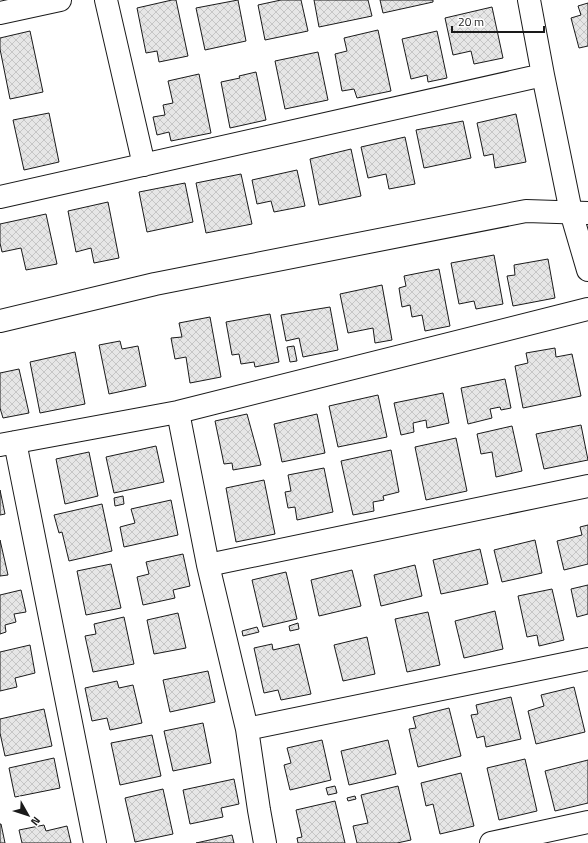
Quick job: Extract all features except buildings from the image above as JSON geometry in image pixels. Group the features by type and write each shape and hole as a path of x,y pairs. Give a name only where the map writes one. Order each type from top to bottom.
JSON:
{"street":[{"path":"10,7 60,0"},
{"path":"106,0 144,165"},
{"path":"530,0 543,75 580,212 588,270"},
{"path":"0,197 543,75"},
{"path":"0,321 155,284 526,211 580,212"},
{"path":"95,843 8,444 178,412 588,309"},
{"path":"178,412 208,566 247,729 258,810 265,843"},
{"path":"208,566 588,486"},
{"path":"247,729 588,659"},
{"path":"491,843 588,822"}]}
